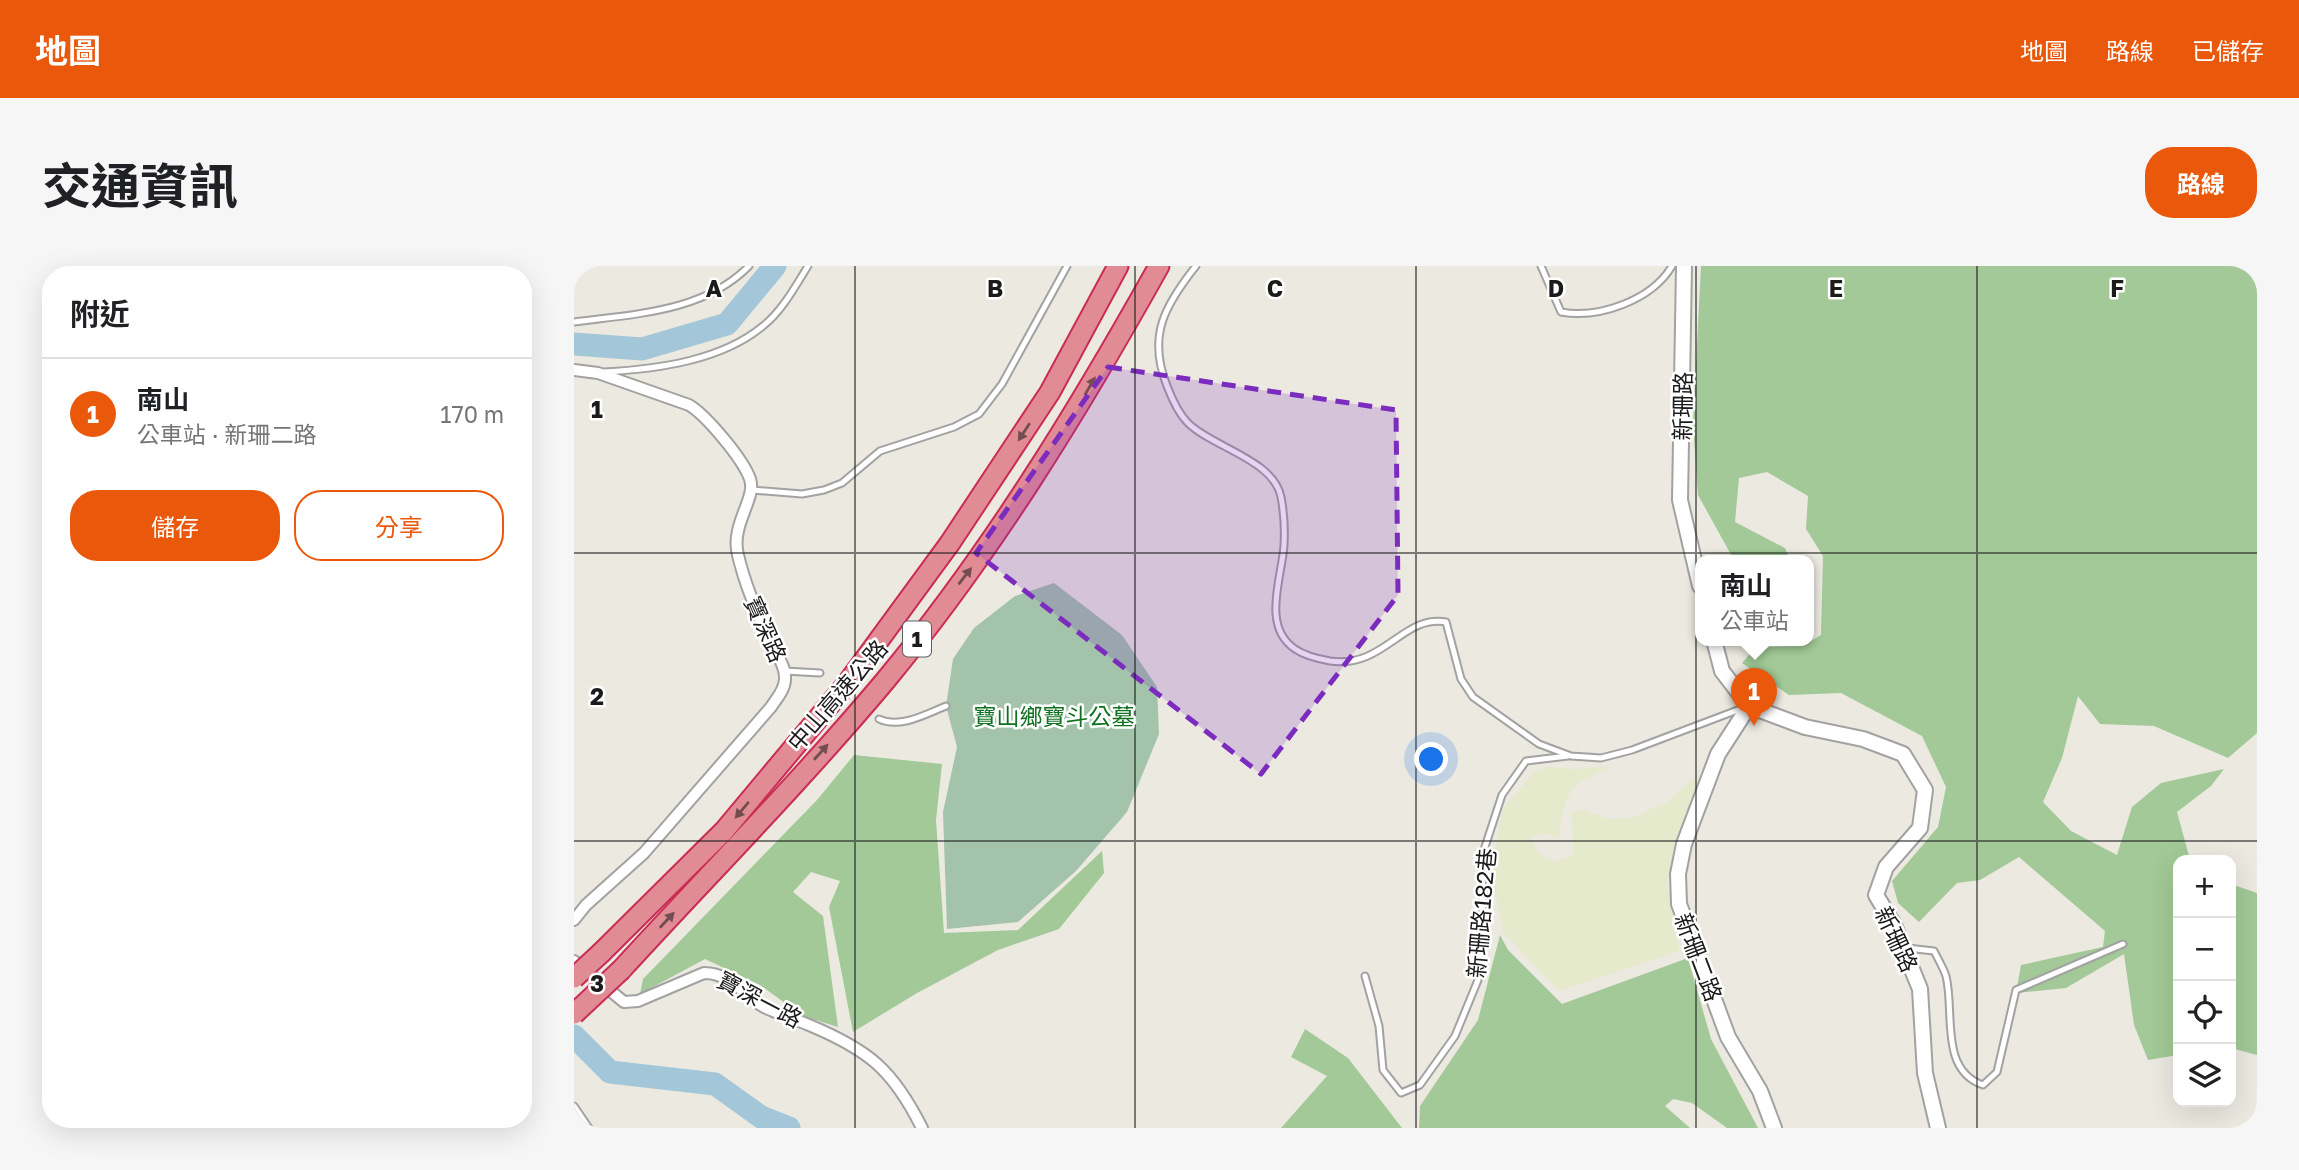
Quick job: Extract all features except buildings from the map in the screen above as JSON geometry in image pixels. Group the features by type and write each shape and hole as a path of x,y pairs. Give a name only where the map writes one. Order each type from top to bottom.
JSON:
{"highway":[{"name":"中山高速公路","path":"574,978 724,831 846,685 950,542 1050,392 1118,266"},
{"name":"中山高速公路","path":"574,1014 621,970 885,680 978,560 1081,403 1158,266"}],"street":[{"name":"新珊路","path":"1684,266 1680,500 1695,564"},
{"path":"574,370 598,373 672,398 701,412 749,477 752,490"},
{"name":"寶深路","path":"574,920 586,905 644,853 731,755 782,690 785,671 745,582 736,551 740,516 752,490"},
{"path":"1716,646 1722,671 1749,706"},
{"name":"新珊路","path":"1749,706 1805,727 1863,739 1903,754 1925,790 1920,828 1886,867 1876,895 1920,989 1925,1073 1938,1128"},
{"name":"新珊二路","path":"1749,706 1718,754 1684,844 1678,874 1679,904 1727,1037 1760,1091 1774,1128"},
{"name":"寶深一路","path":"574,961 624,1002 638,1001 704,973 737,984 765,1007 842,1040 880,1064 904,1091 922,1128"}],"lane":[{"path":"574,322 639,314 710,295 726,287 749,266"},
{"path":"598,373 674,362 736,345 764,325 789,297 808,266"},
{"path":"752,490 802,494 824,490 842,482 880,451 954,427 979,414 1002,384 1067,266"},
{"name":"新珊路182巷","path":"1196,266 1170,301 1157,341 1158,363 1176,407 1189,424 1260,467 1279,487 1284,516 1284,546 1275,607 1279,630 1294,649 1316,659 1343,663 1368,659 1414,626 1436,620 1446,621 1461,679 1473,697 1512,722 1539,744 1571,756"},
{"path":"1541,266 1561,312 1581,316 1622,304 1662,283 1672,266"},
{"path":"785,671 820,673"},
{"path":"879,719 889,724 914,719 946,706"},
{"name":"新珊路182巷","path":"1365,976 1379,1026 1383,1070 1401,1093 1420,1085 1455,1036 1478,980 1483,916 1482,856 1502,795 1526,761 1571,756 1601,758 1749,706"},
{"path":"1903,948 1934,951 1946,976 1956,1063 1968,1080 1983,1085 1997,1072 2016,990 2123,944"},
{"path":"574,1106 589,1128"}],"highlighted area":[{"path":"1108,367 1396,410 1398,595 1261,774 976,553"}],"green space":[{"path":"1701,266 2257,266 2257,733 2228,758 2154,726 2100,724 2078,696 2062,758 2043,802 2071,831 2117,855 2132,807 2161,783 2224,769 2211,786 2177,812 2189,855 2173,855 2173,1056 2148,1060 2134,1025 2124,954 2066,988 2016,993 2021,965 2103,947 2105,931 2019,857 1980,880 1957,883 1919,922 1898,903 1892,881 1938,827 1946,787 1922,736 1841,693 1789,695 1742,663 1756,647 1814,646 1814,639 1821,635 1823,556 1806,529 1808,496 1767,472 1739,478 1735,522 1785,548 1788,555 1731,555 1698,495 1693,424"},
{"name":"寶山鄉寶斗公墓","path":"1054,583 1122,635 1157,687 1159,734 1127,812 1076,871 1018,922 947,929 943,812 957,747 946,706 953,659 974,628 1015,596"},
{"path":"854,755 942,764 936,820 944,933 1018,930 1102,851 1104,873 1059,929 998,950 917,993 853,1032 829,907 840,881 811,872 793,892 823,916 838,1027 803,1016 760,985 705,959 640,994 643,979 817,800"},
{"path":"1613,766 1579,782 1567,798 1561,817 1560,840 1545,833 1531,838 1539,854 1557,861 1574,855 1571,812 1585,810 1609,819 1629,819 1667,802 1700,773 1667,883 1680,951 1559,991 1503,932 1491,873 1502,810 1534,772 1544,767 1581,769"},
{"path":"2236,886 2257,893 2257,1055 2236,1049"},
{"path":"1500,935 1508,950 1562,1004 1688,958 1711,1039 1758,1128 1727,1128 1692,1103 1673,1099 1665,1106 1690,1128 1419,1128 1420,1106 1478,1020"},
{"path":"1305,1029 1348,1058 1402,1128 1281,1128 1327,1076 1291,1057"}],"waterway":[{"path":"574,344 642,349 727,324 775,266"},
{"path":"574,1036 610,1072 715,1084 761,1117 789,1128"}],"place":[{"name":"南山","path":"1754,726"}]}
